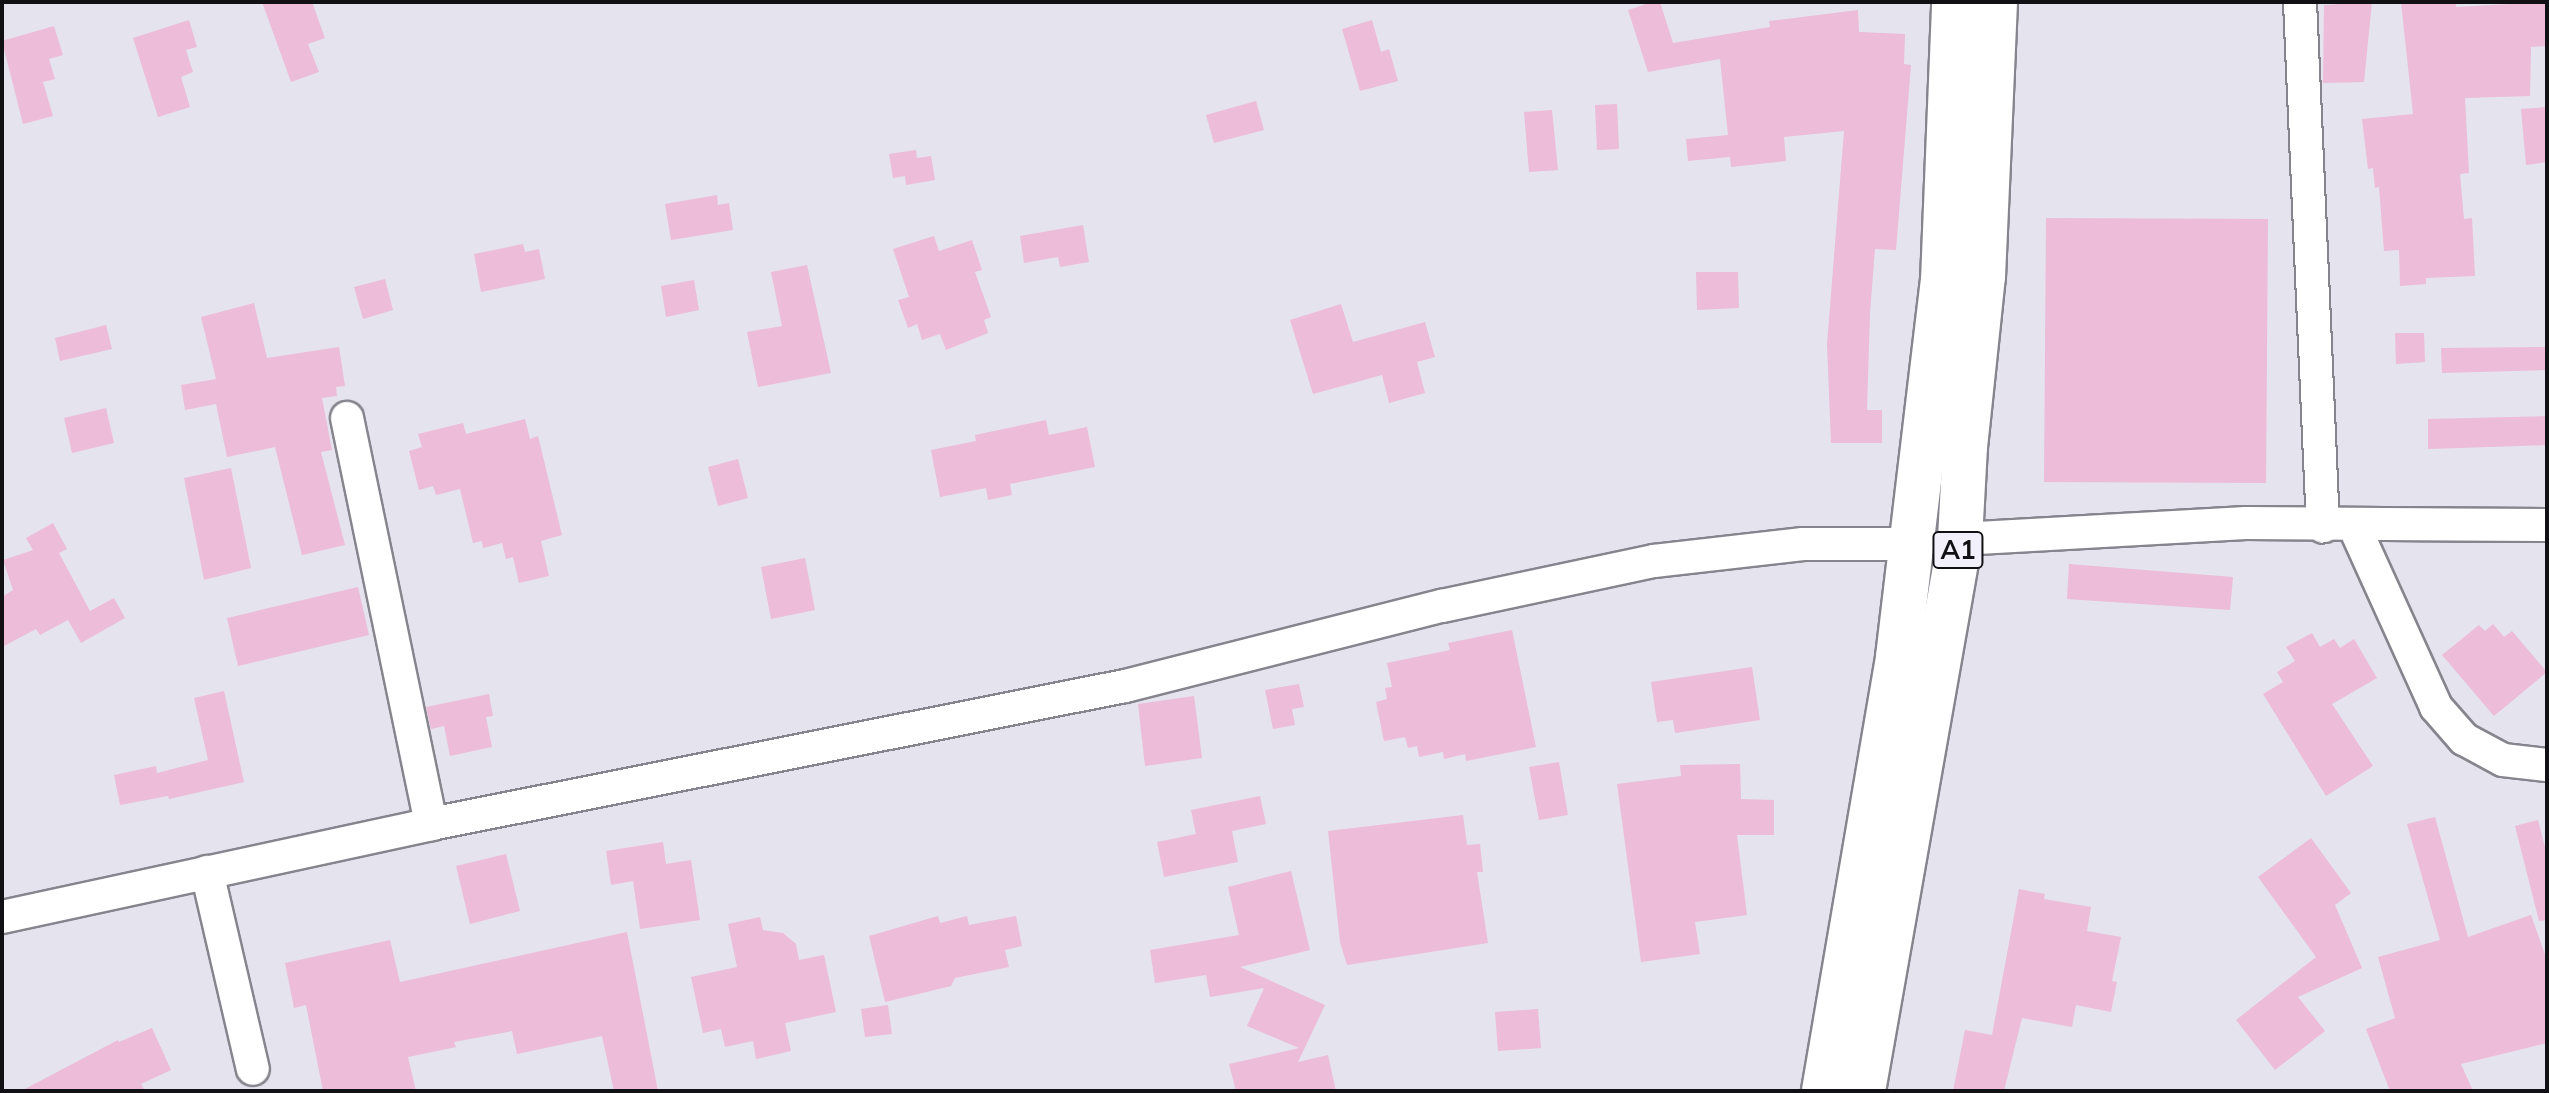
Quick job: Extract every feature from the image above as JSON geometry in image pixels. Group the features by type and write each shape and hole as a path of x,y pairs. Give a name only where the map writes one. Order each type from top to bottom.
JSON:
{"highway":[{"name":"A1","path":"1824,1091 1896,672 1943,281 1954,2"},
{"name":"A1","path":"1863,1091 1960,539 1965,447 1986,231 1995,2"}],"street":[{"path":"2300,2 2338,526 2436,707 2464,739 2503,760 2547,765"},
{"path":"347,418 431,824"},
{"path":"1960,539 2246,523 2547,525"},
{"path":"2,917 431,824 1125,686 1442,606 1654,561 1803,544 1911,544"},
{"path":"207,872 253,1069"}],"building":[{"path":"262,2 312,2 325,38 308,44 319,72 291,82"},
{"path":"1660,2 1673,43 1770,27 1769,21 1858,10 1859,32 1905,34 1904,64 1911,65 1896,250 1875,249 1870,313 1867,410 1882,410 1882,443 1831,443 1827,344 1844,131 1784,137 1786,161 1731,167 1730,157 1688,161 1686,139 1728,135 1720,59 1648,72 1628,10"},
{"path":"2372,2 2364,82 2323,83 2324,5"},
{"path":"2401,2 2456,2 2456,7 2547,2 2547,46 2531,47 2530,96 2465,98 2469,173 2460,174 2464,219 2472,218 2475,276 2426,278 2426,284 2400,286 2399,250 2384,251 2379,187 2375,188 2373,168 2368,169 2362,119 2413,114"},
{"path":"189,20 197,47 186,50 193,72 181,77 190,107 158,117 133,38"},
{"path":"1372,20 1381,52 1389,49 1398,81 1360,91 1342,29"},
{"path":"54,26 63,55 49,59 55,79 43,82 53,116 23,124 2,41"},
{"path":"1256,101 1264,130 1214,143 1206,115"},
{"path":"1617,104 1619,149 1597,150 1595,105"},
{"path":"2547,107 2547,162 2526,165 2521,109"},
{"path":"1552,110 1558,170 1529,172 1524,112"},
{"path":"916,150 917,158 931,156 935,180 906,185 905,176 893,178 889,154"},
{"path":"717,195 718,205 729,203 733,230 671,240 665,204"},
{"path":"2046,218 2268,219 2266,483 2044,482"},
{"path":"1083,225 1089,262 1060,267 1058,257 1024,263 1020,236"},
{"path":"934,236 939,251 972,240 982,270 975,272 991,317 984,320 988,333 946,350 940,334 922,340 917,324 908,328 898,300 909,297 893,249"},
{"path":"523,244 525,252 539,249 545,279 481,292 474,254"},
{"path":"807,265 831,373 758,387 747,332 782,326 771,272"},
{"path":"1696,272 1738,272 1739,308 1697,310"},
{"path":"385,279 393,310 363,319 354,287"},
{"path":"694,280 699,310 666,317 661,286"},
{"path":"254,303 267,358 339,347 345,386 336,387 337,396 322,398 332,450 321,452 345,545 302,555 275,447 227,457 216,404 185,410 181,385 216,379 201,317"},
{"path":"1341,304 1353,342 1425,322 1435,357 1417,362 1425,393 1389,403 1382,375 1313,394 1290,320"},
{"path":"106,325 112,349 60,361 55,338"},
{"path":"2395,333 2424,333 2425,362 2396,364"},
{"path":"2547,347 2547,370 2442,373 2441,348"},
{"path":"106,408 114,443 72,453 64,418"},
{"path":"2547,416 2547,445 2428,449 2428,419"},
{"path":"525,419 530,439 538,436 562,535 541,541 549,576 519,583 513,557 506,559 502,543 483,548 482,541 473,543 460,489 436,495 433,486 419,490 409,451 422,447 418,434 463,423 466,434"},
{"path":"1046,420 1049,435 1087,427 1095,467 1010,484 1012,495 988,500 986,488 940,497 931,450 976,441 975,435"},
{"path":"738,459 748,498 718,506 708,467"},
{"path":"231,468 251,568 204,580 184,478"},
{"path":"53,523 67,549 59,553 90,611 114,598 125,618 81,643 68,620 40,635 36,629 2,647 2,597 13,590 3,560 33,550 26,538"},
{"path":"805,558 815,610 771,619 761,567"},
{"path":"2069,564 2233,577 2230,610 2067,599"},
{"path":"358,587 369,635 238,666 227,618"},
{"path":"2493,624 2504,637 2512,631 2547,672 2494,716 2442,655 2479,625 2485,631"},
{"path":"1512,630 1536,747 1466,761 1465,754 1444,759 1443,752 1419,757 1417,746 1408,748 1405,737 1384,741 1376,702 1387,699 1385,688 1392,687 1387,663 1450,650 1448,643"},
{"path":"2312,633 2320,647 2334,639 2340,648 2354,639 2377,678 2332,704 2373,766 2326,796 2263,694 2283,682 2277,672 2295,661 2286,647"},
{"path":"1752,667 1760,720 1675,733 1673,720 1657,722 1651,682"},
{"path":"1299,684 1304,707 1292,709 1295,725 1273,729 1265,690"},
{"path":"224,691 244,782 169,799 168,796 120,805 114,775 156,766 157,773 208,760 194,698"},
{"path":"489,694 493,716 486,717 492,747 450,756 444,726 431,729 426,707"},
{"path":"1194,696 1202,758 1145,766 1138,704"},
{"path":"1559,762 1568,815 1539,820 1529,767"},
{"path":"1740,764 1741,799 1774,800 1774,835 1737,835 1747,915 1695,922 1700,954 1641,962 1617,784 1681,776 1680,765"},
{"path":"1260,796 1266,824 1232,831 1238,862 1164,877 1157,842 1196,834 1191,810"},
{"path":"1463,815 1467,845 1480,844 1483,872 1477,872 1488,943 1347,965 1340,942 1328,831"},
{"path":"2435,817 2468,937 2531,915 2547,960 2547,1043 2461,1064 2473,1091 2390,1091 2366,1029 2395,1018 2378,957 2440,940 2407,824"},
{"path":"2538,820 2547,855 2547,920 2539,921 2515,826"},
{"path":"2311,838 2351,893 2335,905 2362,968 2298,997 2325,1031 2275,1070 2236,1020 2316,957 2258,877"},
{"path":"663,842 666,864 691,860 700,920 640,929 633,881 611,885 606,851"},
{"path":"506,854 520,911 470,924 456,866"},
{"path":"1291,871 1310,950 1240,967 1325,1005 1298,1062 1328,1055 1336,1091 1236,1091 1229,1064 1299,1048 1247,1026 1264,988 1210,997 1206,975 1155,983 1150,950 1239,935 1228,887"},
{"path":"2019,889 2045,894 2044,899 2091,907 2087,931 2121,937 2112,981 2117,982 2111,1012 2076,1005 2072,1027 2022,1018 2004,1091 1953,1091 1965,1030 1992,1035"},
{"path":"938,916 940,923 967,916 969,925 1016,916 1022,946 1005,950 1009,967 955,978 951,986 885,1002 869,936"},
{"path":"760,917 763,930 783,933 796,944 799,960 824,955 836,1012 785,1023 791,1051 756,1059 753,1041 725,1047 721,1029 703,1033 691,977 737,967 728,924"},
{"path":"627,932 658,1091 614,1091 602,1036 517,1054 512,1031 454,1042 456,1047 408,1057 416,1091 323,1091 306,1005 294,1008 285,963 390,940 400,982"},
{"path":"888,1005 892,1034 865,1037 861,1009"},
{"path":"1538,1009 1541,1048 1498,1051 1495,1012"},
{"path":"152,1028 171,1070 141,1084 145,1091 21,1091 118,1040"}]}
